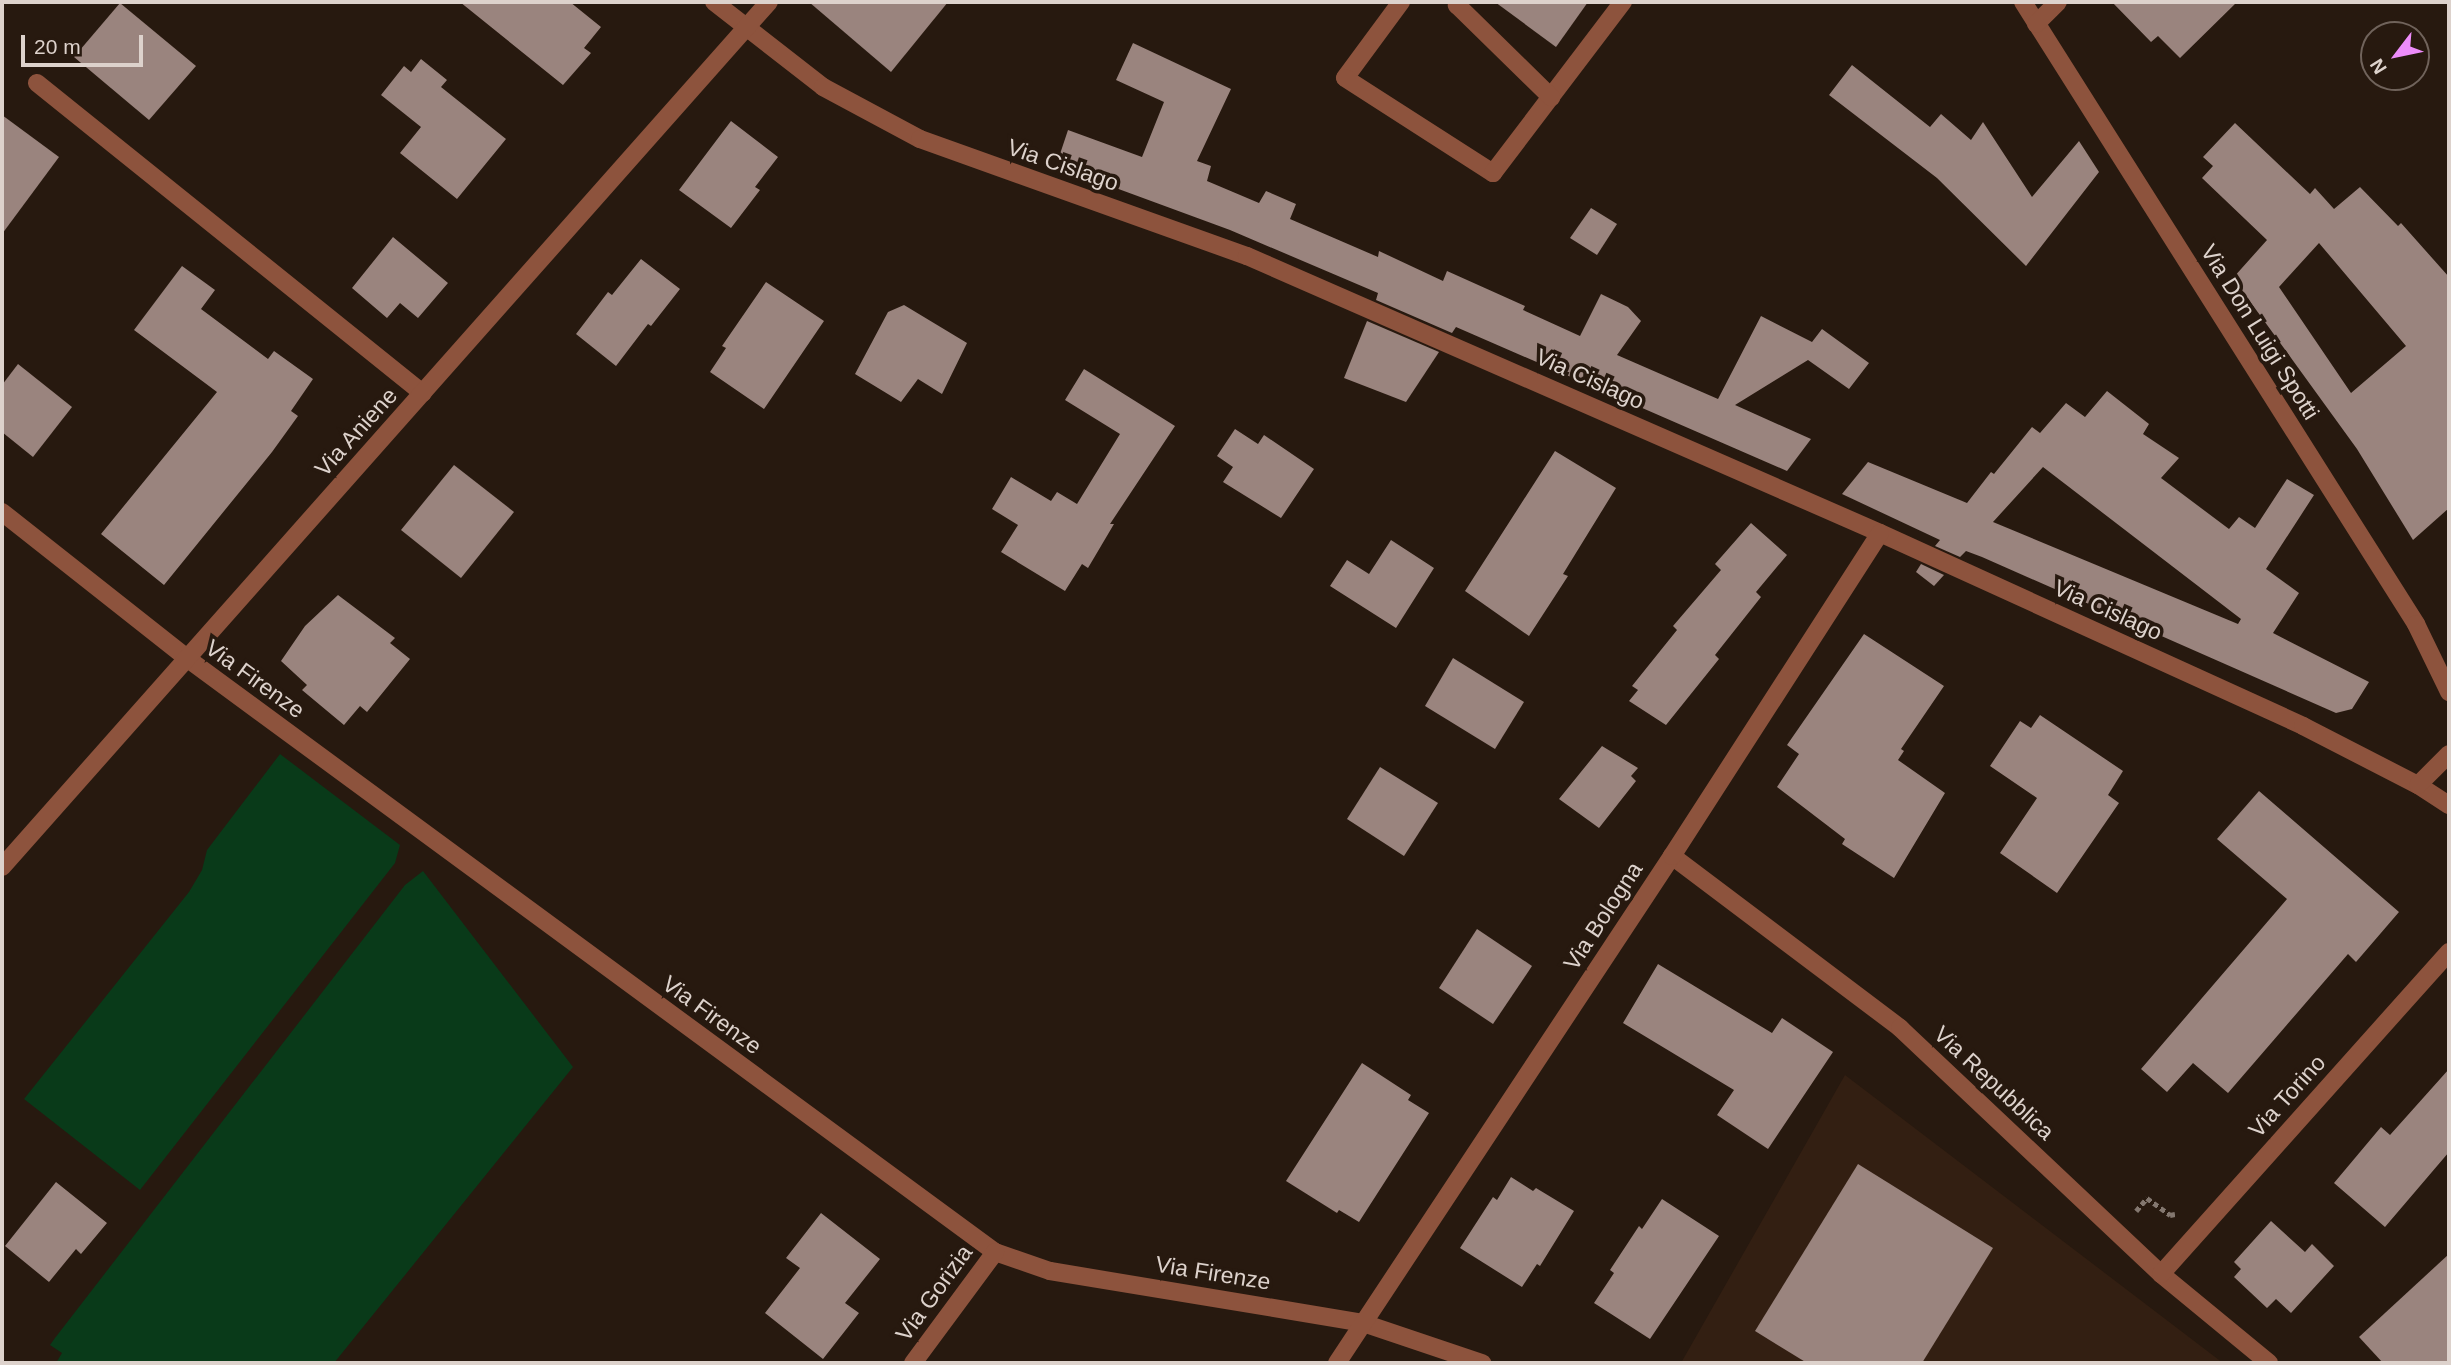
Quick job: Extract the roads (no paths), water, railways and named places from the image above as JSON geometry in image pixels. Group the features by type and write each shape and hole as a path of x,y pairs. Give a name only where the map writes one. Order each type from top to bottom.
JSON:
{"street":[{"name":"Via Cislago","path":"714,2 823,87 920,139 1247,256 1880,533 2303,726 2418,785 2449,805"},
{"name":"Via Aniene","path":"2,867 769,2"},
{"path":"1401,2 1345,78 1493,173 1623,2"},
{"path":"1459,2 1457,5 1551,97"},
{"name":"Via Don Luigi Spotti","path":"2023,2 2416,624 2449,692"},
{"path":"2036,24 2058,2"},
{"path":"37,83 423,393"},
{"name":"Via Firenze","path":"2,512 188,659 995,1252 1049,1271 1363,1323 1482,1363"},
{"name":"Via Bologna","path":"1337,1363 1672,856 1880,533"},
{"path":"2418,785 2449,754"},
{"name":"Via Repubblica","path":"1672,856 1899,1028 2161,1274 2269,1363"},
{"name":"Via Torino","path":"2161,1274 2449,952"},
{"name":"Via Gorizia","path":"913,1363 995,1252"}]}
